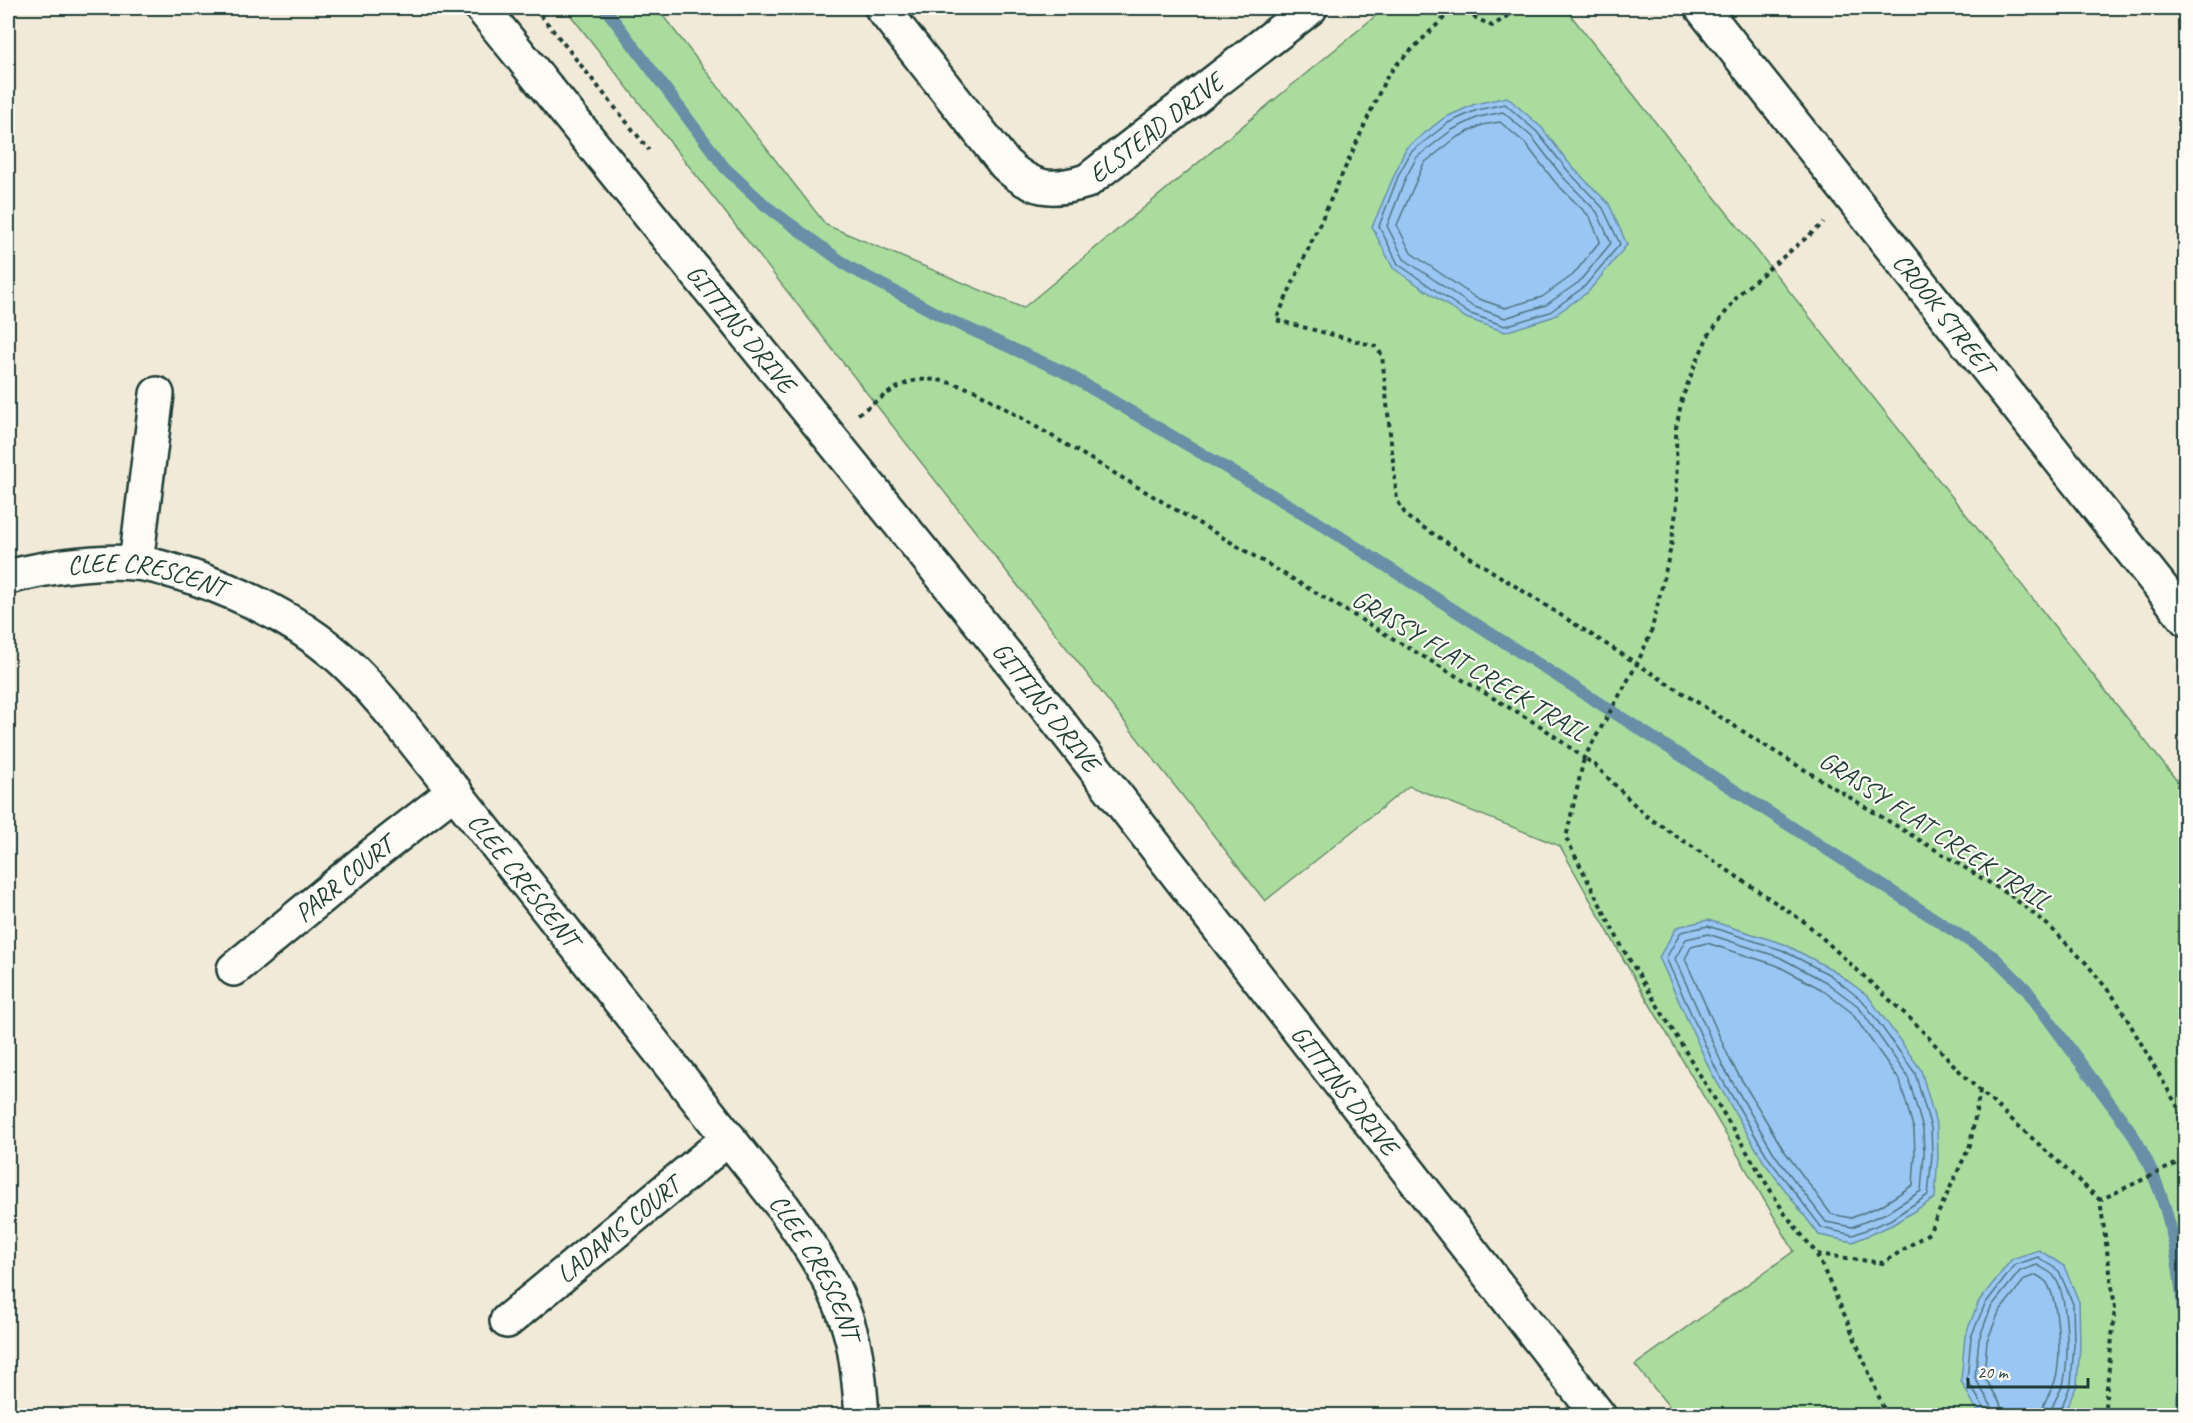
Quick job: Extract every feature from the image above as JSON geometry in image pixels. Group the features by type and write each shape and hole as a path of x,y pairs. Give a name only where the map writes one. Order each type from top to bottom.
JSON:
{"street":[{"name":"GITTINS DRIVE","path":"482,8 1016,667 1599,1416"},
{"name":"ELSTEAD DRIVE","path":"882,8 1005,164 1017,176 1033,185 1050,188 1070,187 1087,181 1310,8"},
{"name":"CROOK STREET","path":"1702,8 2186,619"},
{"path":"136,562 157,394"},
{"name":"CLEE CRESCENT","path":"8,577 44,568 136,562 213,584 262,606 306,630 339,657 372,690 455,791 783,1207 825,1270 851,1335 859,1372 862,1416"},
{"name":"PARR COURT","path":"234,969 375,853 455,791"},
{"name":"LADAMS COURT","path":"507,1321 729,1138"}],"path":[{"path":"1514,8 1508,16 1492,26 1468,14 1450,12 1395,66 1384,80 1276,320 1375,346 1382,355 1397,500 1407,517 1637,664 1651,633 1671,547 1677,505 1676,428 1682,399 1708,336 1740,293 1786,253 1855,199"},
{"name":"GRASSY FLAT CREEK TRAIL","path":"860,413 899,386 921,378 949,381 976,391 1542,728 1584,758 1637,664 2011,896 2049,926 2086,963 2116,1000 2186,1121"},
{"path":"1887,1416 1817,1254 1785,1215 1629,959 1566,838 1584,758 1594,764 1645,815 1806,923 1916,1024 1980,1090 2100,1200 2115,1308 2104,1416"},
{"path":"1817,1254 1883,1263 1929,1233 1970,1145 1980,1090"},
{"path":"2100,1200 2186,1159"}],"green space":[{"path":"565,8 657,8 826,225 1023,308 1385,8 1565,8 2185,791 2185,1415 1676,1415 1635,1365 1794,1251 1560,846 1409,786 1265,901"}],"water":[{"path":"1507,97 1542,128 1572,167 1609,204 1627,245 1588,292 1552,317 1505,332 1466,318 1393,268 1372,227 1406,148 1444,118 1475,104"},
{"path":"1708,920 1784,944 1833,970 1868,996 1921,1070 1937,1127 1935,1198 1892,1225 1853,1242 1819,1235 1764,1162 1711,1072 1659,957 1677,927"},
{"path":"2039,1250 2064,1266 2079,1302 2080,1345 2077,1385 2063,1415 1983,1415 1977,1410 1961,1381 1965,1336 1979,1301 2012,1259"}],"waterway":[{"path":"605,8 725,168 766,206 849,267 945,318 1062,371 1316,521 1994,957 2026,989 2130,1130 2148,1162 2172,1232 2178,1268 2184,1342 2181,1416"}]}
